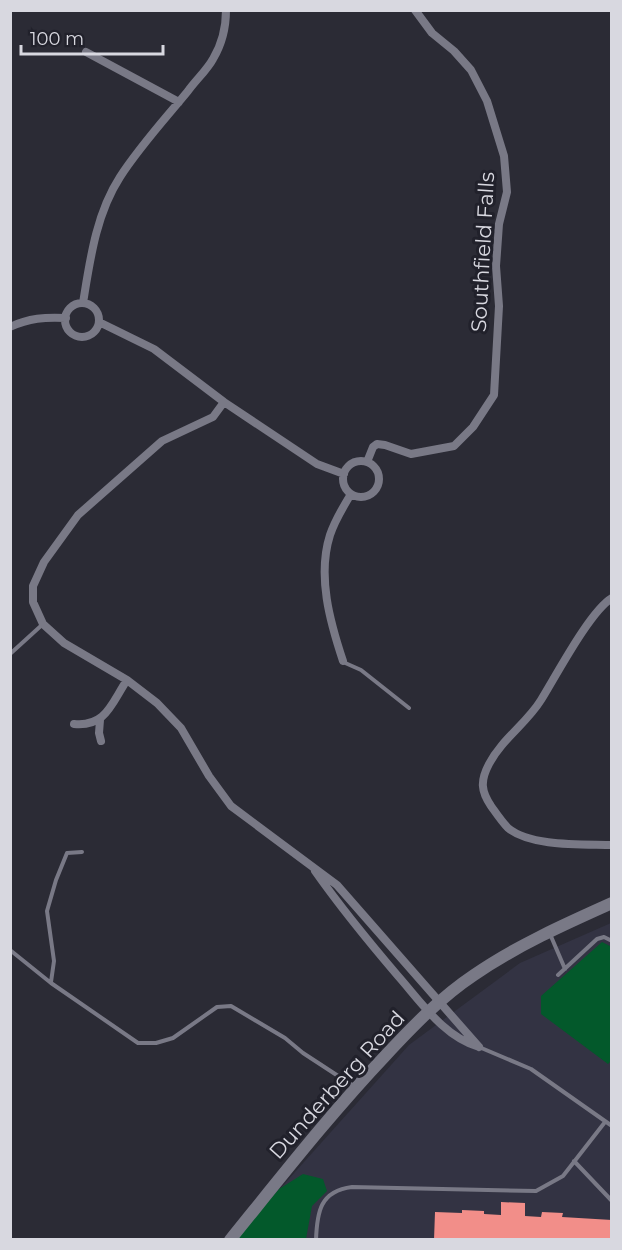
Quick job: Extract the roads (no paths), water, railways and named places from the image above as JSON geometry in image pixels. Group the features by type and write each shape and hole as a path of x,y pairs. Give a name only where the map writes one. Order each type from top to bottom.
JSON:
{"street":[{"path":"83,303 91,255 104,208 131,161 213,60 222,39 226,10"},
{"name":"Southfield Falls","path":"367,462 373,447 377,444 411,454 454,446 473,426 494,395 499,306 496,266 499,224 507,192 504,156 487,101 471,70 454,51 432,33 415,10"},
{"path":"86,52 179,102"},
{"path":"83,303 95,309 99,322 93,333 80,337 69,330 66,318 72,307 83,303"},
{"path":"10,327 24,320 44,317 66,318"},
{"path":"99,322 154,349 224,402 317,464 344,474"},
{"path":"224,402 213,417 162,441 78,515 44,562 33,586 33,602 43,624 64,643 127,680 157,703 181,728 209,776 231,806 337,885 479,1047"},
{"path":"367,462 378,472 380,479 378,487 373,493 358,497 351,494 345,485 344,474 353,463 367,462"},
{"path":"343,662 326,597 326,561 331,532 351,494"},
{"path":"612,598 596,613 539,704 495,754 483,780 483,794 508,828 519,834 543,841 612,845"},
{"path":"101,741 100,720 127,680"},
{"path":"74,724 85,725 100,720"},
{"path":"311,866 344,912 429,1012 466,1043 479,1047"},
{"name":"Dunderberg Road","path":"230,1239 355,1087 408,1031 439,1003 483,969 511,952 612,903"},
{"path":"344,912 354,904"},
{"path":"383,958 394,950"}],"lane":[{"path":"10,654 43,624"},
{"path":"343,662 361,670 409,708"},
{"path":"51,983 54,961 47,912 67,853 82,852"},
{"path":"549,933 565,969"},
{"path":"558,975 597,939 604,937 612,941"},
{"path":"10,950 51,983 138,1043 156,1043 173,1038 217,1007 231,1006 285,1038 303,1053 355,1087"},
{"path":"479,1047 531,1069 612,1126"},
{"path":"316,1239 317,1218 321,1206 329,1196 341,1189 352,1187 536,1191 563,1176 605,1122"},
{"path":"574,1161 612,1201"}]}
